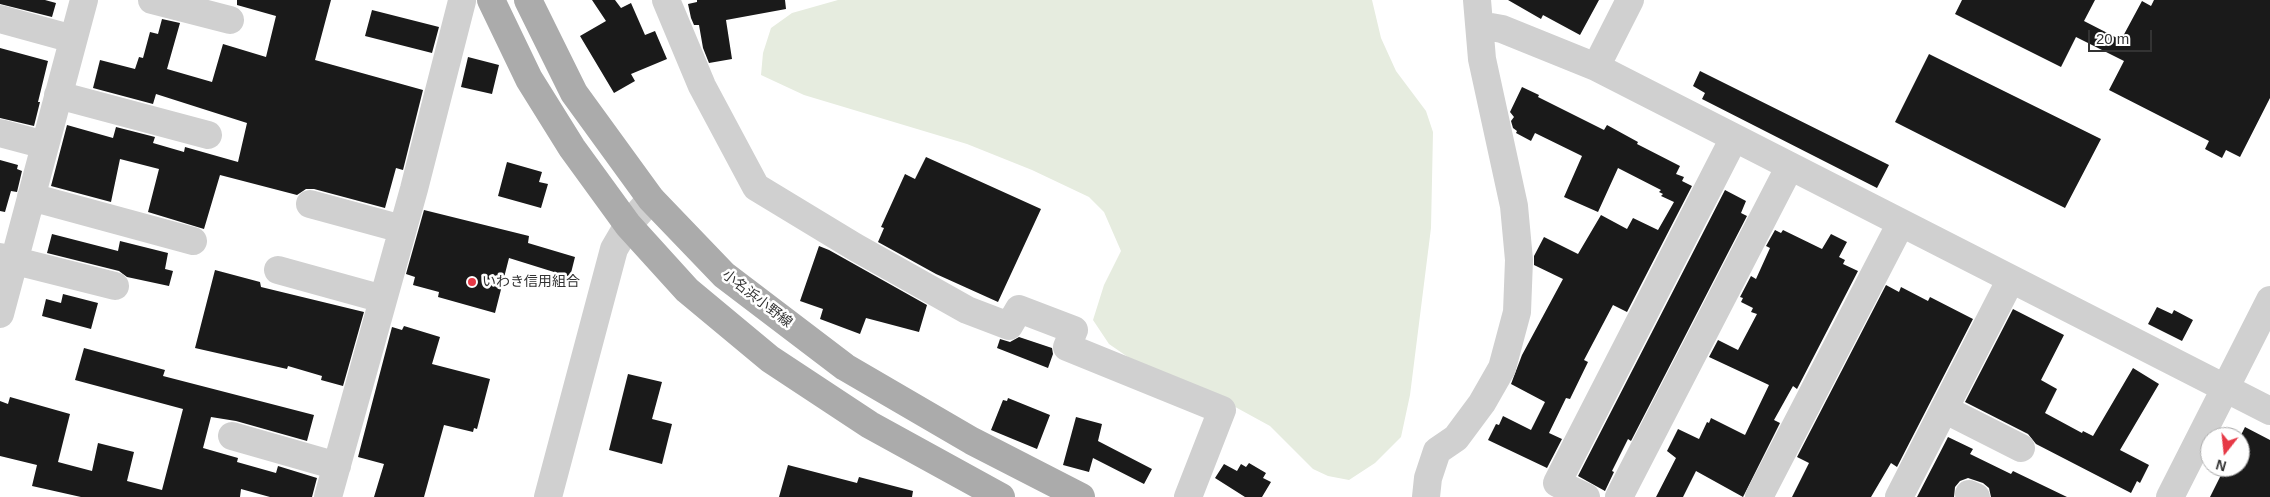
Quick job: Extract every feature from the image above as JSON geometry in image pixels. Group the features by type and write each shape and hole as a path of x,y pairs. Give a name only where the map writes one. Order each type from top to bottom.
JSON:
{"main road":[{"path":"491,0 529,79 572,148 628,225 687,290 770,359 870,425 1000,497"},
{"name":"小名浜小野線","path":"528,0 574,93 651,199 724,275 845,367 972,441 1081,497"}],"street":[{"path":"0,314 7,258 31,197 84,0"},
{"path":"152,0 230,20"},
{"path":"666,0 702,86 756,187 855,247 967,310 1009,326 1020,309 1074,330 1067,347 1222,410 1188,497"},
{"path":"1596,67 1630,0"},
{"path":"328,497 402,229 462,1"},
{"path":"1478,13 1502,29 1596,67 2270,411"},
{"path":"1426,497 1428,478 1437,451 1456,438 1482,403 1502,368 1517,312 1519,260 1514,206 1482,59 1478,13"},
{"path":"0,19 73,39"},
{"path":"58,95 208,135"},
{"path":"0,133 45,145"},
{"path":"1586,497 1557,483 1734,138"},
{"path":"1619,497 1790,166"},
{"path":"31,197 193,241"},
{"path":"548,497 614,249 628,225 651,199"},
{"path":"310,204 402,229"},
{"path":"1759,497 1902,223"},
{"path":"7,258 115,286"},
{"path":"278,270 383,299"},
{"path":"1899,497 2011,279"},
{"path":"2170,497 2270,300"},
{"path":"1944,409 2021,448"},
{"path":"232,436 337,466"}],"shaded area":[{"path":"838,0 1372,0 1381,38 1396,71 1426,111 1433,132 1431,228 1410,395 1401,437 1375,463 1349,480 1328,476 1313,469 1270,426 1228,403 1138,364 1109,344 1093,320 1104,285 1121,251 1104,212 1089,197 1032,170 967,144 804,95 761,75 763,53 771,28 792,13"}],"building":[{"path":"0,0 45,0 56,3 52,17 0,4"},
{"path":"237,0 331,0 315,60 423,90 403,170 396,168 385,208 314,189 306,189 297,195 220,175 204,229 148,212 159,169 120,159 111,202 51,186 67,125 113,138 116,127 155,137 153,143 184,152 185,147 238,162 247,123 156,94 153,104 93,88 100,60 135,69 139,57 143,58 150,32 158,34 162,19 180,23 167,69 212,82 223,44 266,57 276,16 237,5"},
{"path":"592,0 615,0 621,8 631,3 645,35 655,31 667,59 631,74 635,81 614,93 580,36 606,21"},
{"path":"697,0 785,0 786,9 726,20 732,59 709,63 703,48 699,25 694,25 688,4 697,2"},
{"path":"1508,0 1599,0 1580,35 1543,15 1541,19"},
{"path":"1962,0 2095,0 2084,21 2121,40 2142,1 2151,6 2154,0 2270,0 2270,98 2240,157 2226,150 2222,158 2205,149 2209,141 2109,90 2124,61 2076,37 2061,67 1955,14"},
{"path":"372,10 439,27 432,53 365,36"},
{"path":"0,48 48,61 34,126 0,118"},
{"path":"1929,54 2101,139 2065,208 1895,122"},
{"path":"468,57 499,65 492,94 461,87"},
{"path":"1700,71 1889,165 1877,188 1702,99 1705,93 1693,86"},
{"path":"1522,87 1604,130 1607,125 1638,142 1637,144 1680,166 1676,174 1684,177 1682,181 1692,186 1627,312 1613,305 1584,360 1588,362 1570,399 1566,398 1549,433 1562,439 1547,468 1488,440 1496,424 1499,425 1503,416 1531,430 1545,402 1511,384 1522,355 1563,279 1534,265 1534,256 1544,237 1578,254 1601,215 1627,229 1633,218 1658,230 1674,202 1661,196 1663,194 1659,192 1661,190 1618,168 1598,212 1564,197 1582,156 1535,133 1531,141 1516,133 1517,131 1513,128 1511,121 1514,117 1510,112"},
{"path":"926,157 1041,209 998,302 936,274 878,242 884,228 881,227 905,174 915,179"},
{"path":"0,160 18,165 17,169 22,171 17,192 11,191 5,212 0,211"},
{"path":"507,162 542,172 539,182 548,184 541,208 498,196"},
{"path":"1725,190 1746,201 1741,213 1747,216 1631,441 1628,439 1612,471 1614,472 1605,491 1578,476"},
{"path":"424,210 529,236 528,243 575,257 570,277 509,258 495,313 438,297 439,292 413,285 415,277 406,274"},
{"path":"1775,230 1781,233 1783,230 1822,249 1831,234 1847,242 1839,257 1845,260 1843,264 1858,271 1797,389 1793,386 1774,420 1780,423 1743,497 1696,471 1683,497 1656,497 1676,458 1667,451 1678,429 1699,439 1711,418 1745,435 1769,385 1709,357 1718,340 1738,350 1757,314 1751,312 1753,308 1741,302 1743,298 1740,297 1751,276 1756,279 1770,248 1766,246"},
{"path":"52,234 118,251 120,241 168,253 165,269 173,271 169,286 127,277 119,271 47,253"},
{"path":"819,246 927,305 919,332 866,318 860,334 820,319 823,309 800,301"},
{"path":"215,270 260,282 261,287 364,312 343,386 321,380 322,376 288,366 287,369 195,348"},
{"path":"1886,285 1899,292 1901,287 1928,301 1930,297 1973,319 1897,467 1891,463 1871,497 1792,497 1809,463 1797,457"},
{"path":"63,294 98,303 91,329 42,316 46,299 61,303"},
{"path":"2157,307 2172,314 2174,310 2193,320 2182,341 2148,324"},
{"path":"2013,309 2064,335 2041,380 2057,389 2045,413 2082,433 2083,431 2093,436 2133,368 2159,384 2120,450 2149,465 2140,483 2137,481 2131,493 2036,444 2028,434 1965,402"},
{"path":"404,326 440,337 432,364 490,379 477,429 474,428 473,432 444,425 424,497 374,497 384,464 358,457 392,327 402,330"},
{"path":"1019,337 1052,348 1053,354 1048,368 997,348 1000,339 1010,342"},
{"path":"84,348 165,370 163,376 314,415 307,441 236,421 211,417 203,448 238,458 237,462 276,473 278,466 317,478 312,497 270,497 241,489 240,497 81,497 32,486 37,465 0,456 0,401 8,404 10,397 70,414 58,462 92,471 98,443 134,452 127,481 162,490 183,409 75,380"},
{"path":"628,374 662,382 652,419 672,424 662,464 609,450"},
{"path":"1008,398 1050,415 1037,449 991,430 1003,400 1007,401"},
{"path":"1076,417 1102,424 1098,441 1152,469 1144,484 1093,458 1089,472 1063,465"},
{"path":"2250,430 2270,440 2270,497 2210,497 2220,477 2250,477"},
{"path":"1948,437 1973,449 1970,454 2011,474 2013,471 2067,497 1991,497 1989,488 1983,483 1968,478 1960,481 1955,487 1954,497 1917,497"},
{"path":"1249,463 1266,473 1263,478 1271,482 1262,497 1245,497 1215,478 1224,464 1237,471 1241,464 1246,467"},
{"path":"788,465 857,483 859,477 913,491 912,497 779,497"}],"place":[{"name":"いわき信用組合","path":"472,282"}]}
